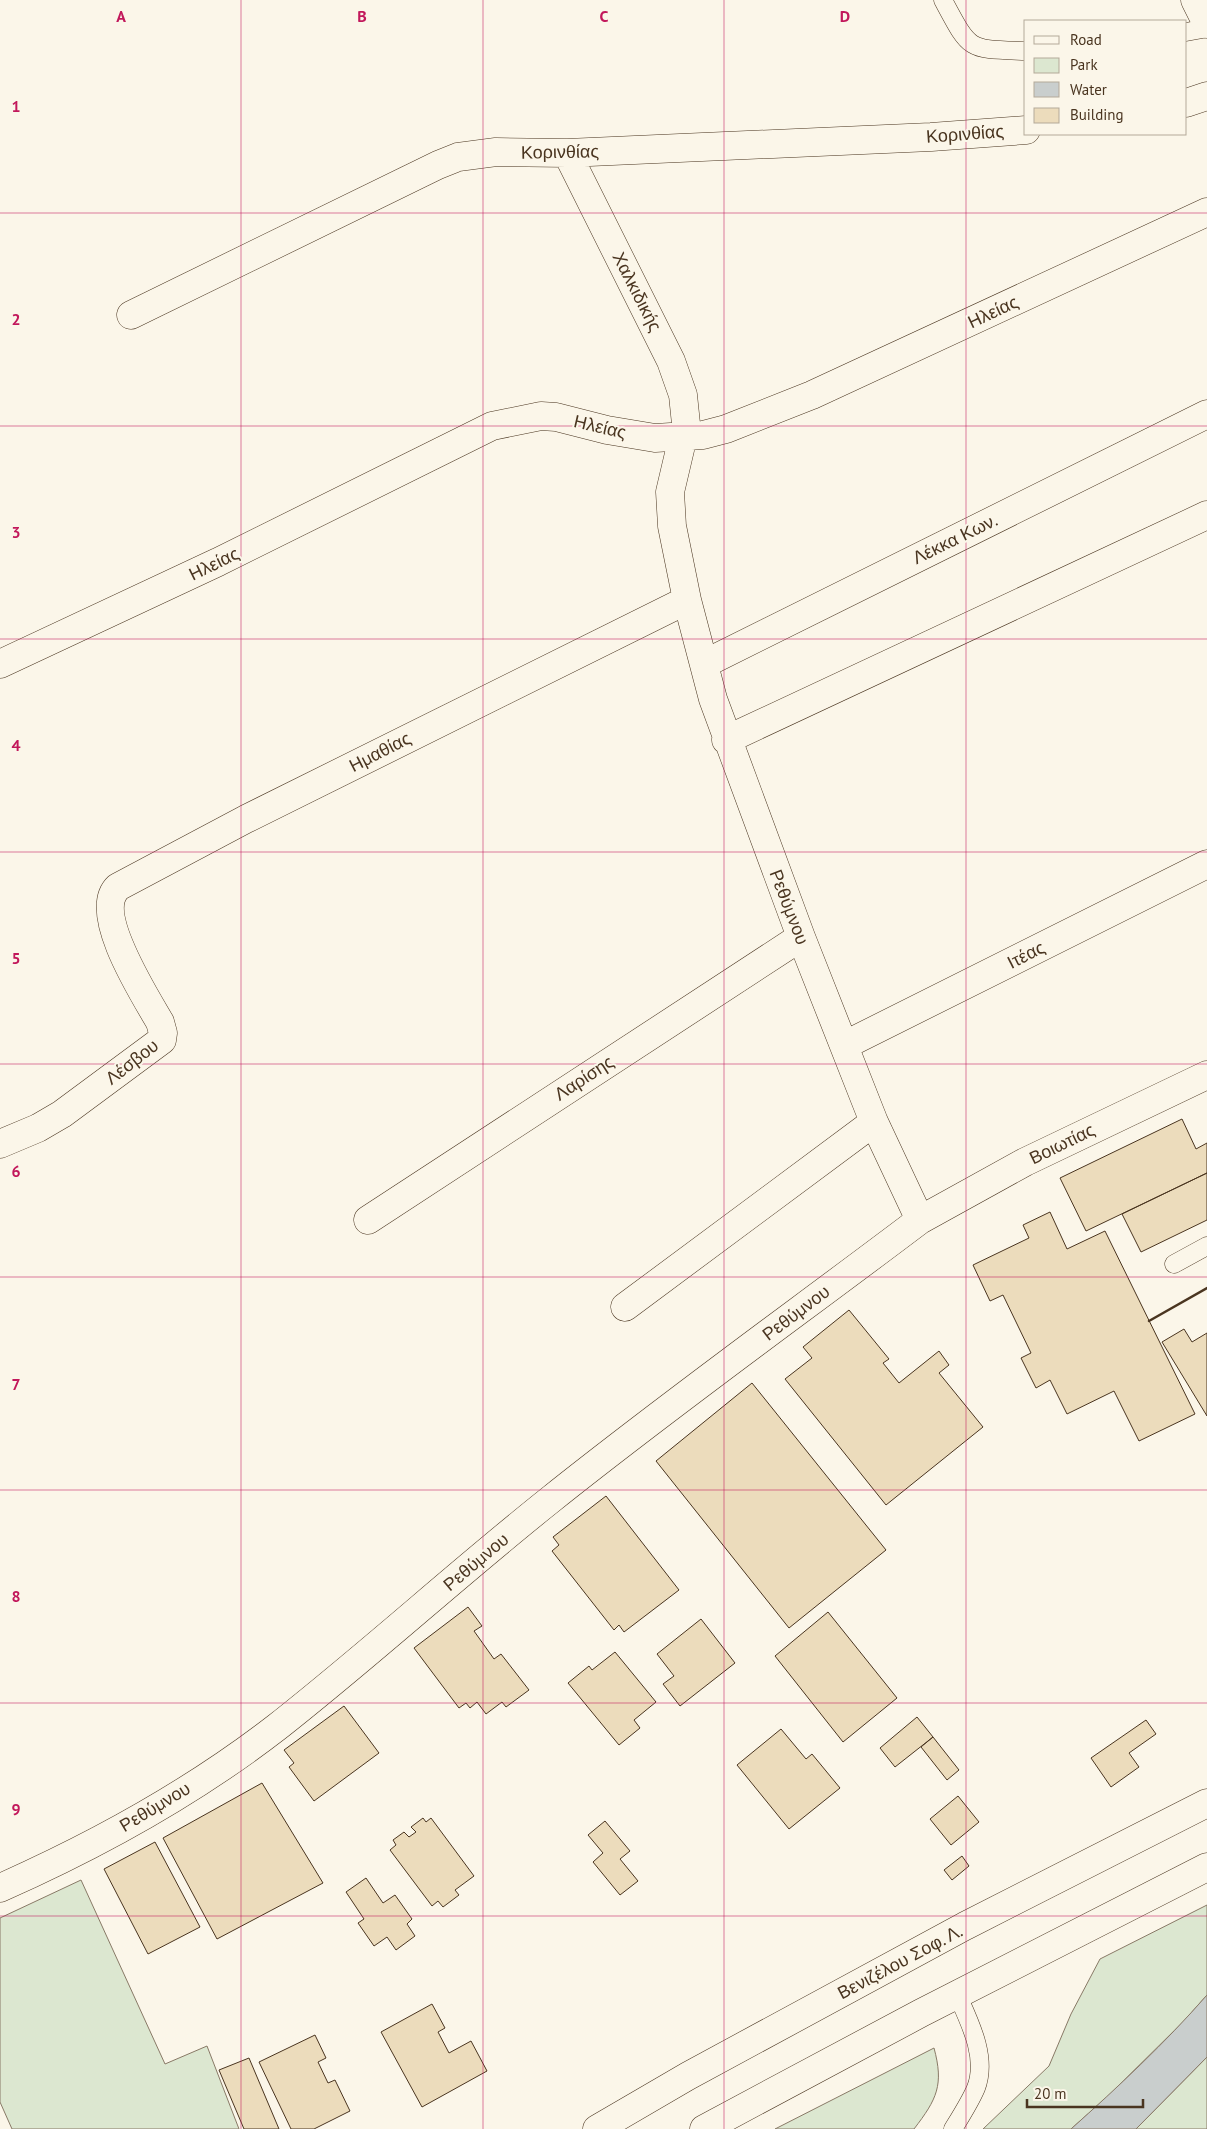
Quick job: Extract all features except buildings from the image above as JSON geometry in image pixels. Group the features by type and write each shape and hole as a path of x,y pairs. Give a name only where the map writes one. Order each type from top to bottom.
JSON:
{"street":[{"path":"1195,0 1207,24"},
{"path":"1187,103 1207,96"},
{"name":"Κορινθίας","path":"131,315 458,157 496,152 567,153 921,137 1024,130"},
{"name":"Χαλκιδικής","path":"567,153 671,361 683,395 686,424 684,437"},
{"name":"Ηλείας","path":"0,664 218,562 492,426 517,419 556,417 639,436 684,437 726,429 812,395 1207,212"},
{"name":"Λέκκα Κων.","path":"704,664 1207,414"},
{"name":"Ρεθύμνου","path":"0,1888 90,1845 149,1813 261,1738 402,1626 548,1501 920,1220 874,1122 845,1045 800,937 726,740 687,600 674,540 670,506 673,476 684,437"},
{"path":"726,740 1207,514"},
{"name":"Ημαθίας","path":"115,932 110,899 114,891 125,883 246,819 687,600"},
{"name":"Ιτέας","path":"845,1045 1207,864"},
{"name":"Λέσβου","path":"0,1144 38,1128 62,1114 160,1044 163,1033 160,1022 122,951 115,932"},
{"name":"Λαρίσης","path":"368,1220 800,937"},
{"name":"Βοιωτίας","path":"920,1220 1025,1162 1207,1075"},
{"path":"625,1307 874,1122"},
{"name":"Βενιζέλου Σοφ. Λ.","path":"597,2129 688,2076 965,1926 1207,1804"},
{"path":"704,2129 957,1994 1207,1867"}],"lane":[{"path":"943,0 963,38 976,48 1024,51"},
{"path":"1187,32 1207,28"},
{"path":"1174,1264 1207,1246"},
{"path":"953,2129 976,2086 979,2070 973,2033 957,1994"}],"green space":[{"path":"81,1880 165,2064 207,2046 239,2129 12,2129 0,2102 0,1918"},
{"path":"1207,1905 1207,1995 1184,2021 1107,2097 1071,2129 983,2129 1049,2066 1071,2014 1100,1959"},
{"path":"934,2048 938,2072 936,2091 928,2109 914,2129 775,2129"},
{"path":"1207,2057 1207,2129 1136,2129"}],"water":[{"path":"1207,1995 1207,2057 1136,2129 1071,2129 1141,2064"}],"wall":[{"path":"1149,1321 1207,1288"}]}
